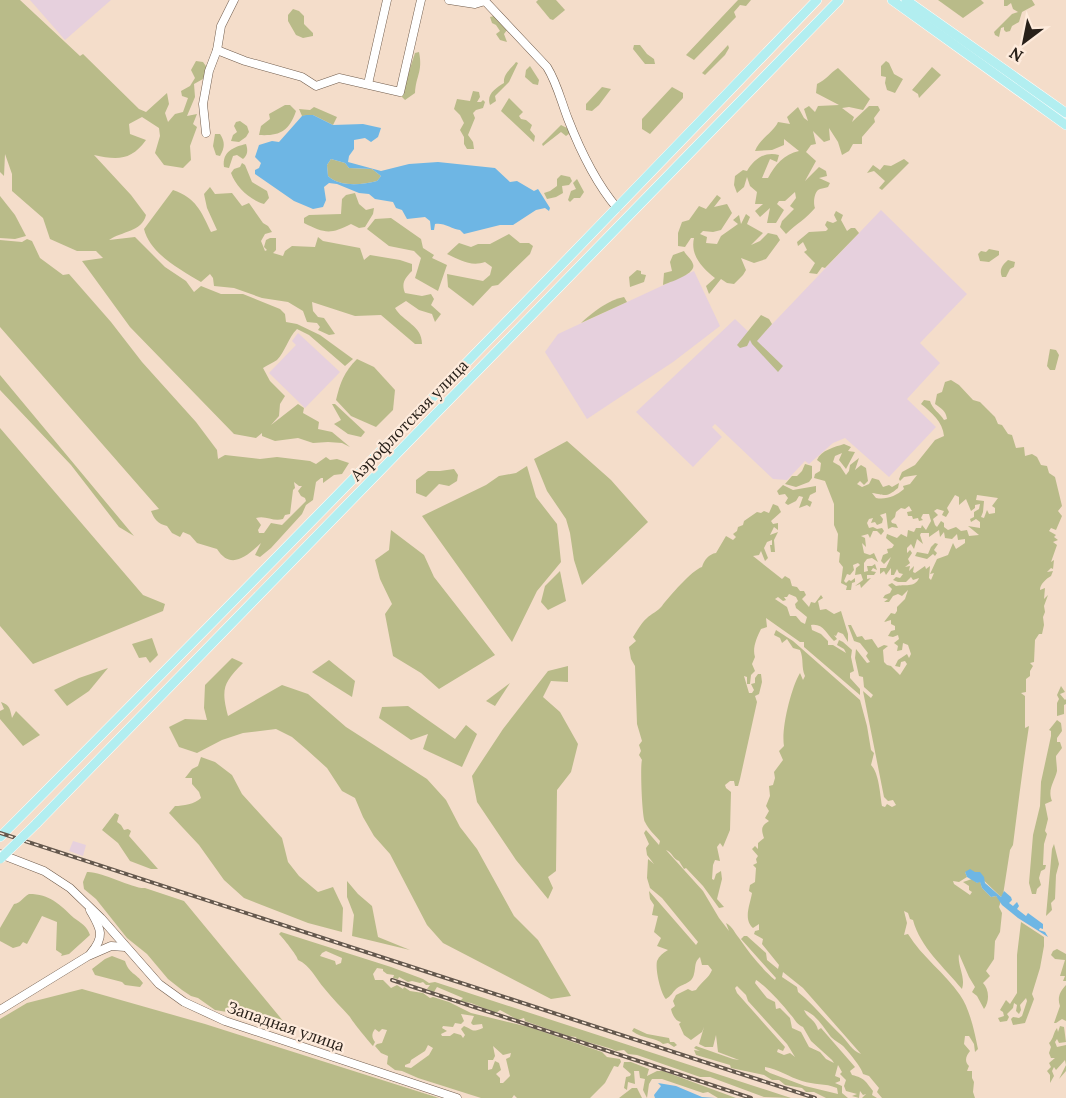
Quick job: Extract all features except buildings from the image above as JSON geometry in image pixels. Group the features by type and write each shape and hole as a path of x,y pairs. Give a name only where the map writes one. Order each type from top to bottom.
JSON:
{"main road":[{"name":"Аэрофлотская улица","path":"0,837 617,208 817,0"},
{"name":"Аэрофлотская улица","path":"0,859 839,0"},
{"path":"892,0 1066,125"},
{"path":"906,0 1066,113"}],"street":[{"path":"206,133 203,104 209,71 217,50 221,26 234,0"},
{"path":"368,84 387,0"},
{"path":"217,50 245,61 302,77 316,86 339,78 400,92 421,0"},
{"path":"449,0 475,4 484,0 548,67 580,147 605,193 617,208"},
{"path":"0,854 44,871 86,902 100,927 100,940 88,956"},
{"name":"Западная улица","path":"86,902 159,984 204,1012 457,1098"},
{"path":"0,1010 88,956 111,946 126,947"}],"shaded area":[{"path":"30,0 111,0 65,40"},
{"path":"881,210 967,294 920,343 940,363 907,399 936,427 889,477 845,438 833,443 809,464 805,461 787,480 773,479 715,424 712,427 722,437 693,467 636,412 735,319 757,340"},
{"path":"694,271 720,326 673,362 587,419 545,352 558,334"},
{"path":"298,333 340,372 305,408 269,373 296,345 292,341"},
{"path":"73,841 86,845 83,856 69,851"}],"green space":[{"path":"0,0 20,0 80,56 83,54 139,109 146,112 167,93 169,104 165,113 168,122 175,114 183,112 188,98 182,96 181,91 190,86 195,78 191,70 196,61 203,62 208,69 203,79 194,84 195,97 187,116 197,114 193,124 197,127 190,146 191,160 183,168 164,165 155,153 160,136 159,128 142,117 129,124 130,134 146,140 135,152 117,158 94,155 146,215 144,221 136,228 109,240 135,237 165,267 186,281 194,292 201,286 221,294 243,294 280,309 285,314 286,322 297,324 320,335 353,359 345,366 309,335 297,329 277,360 263,368 270,381 285,396 280,404 279,416 271,425 298,404 304,408 303,413 319,422 318,429 332,432 350,447 342,443 313,443 298,438 275,441 262,436 262,433 256,438 234,434 130,327 82,261 103,258 96,251 77,251 50,239 43,218 12,191 12,174 5,154 4,176 0,172"},
{"path":"556,0 565,10 553,20 550,19 536,2"},
{"path":"738,0 751,0 746,6 740,5 734,12 736,17 694,60 686,55"},
{"path":"938,0 981,0 984,3 963,18"},
{"path":"1004,0 1032,0 1035,5 1022,12 1019,22 1012,26 1010,31 1006,32 1004,27 1001,28 999,37 994,32 1012,14 1018,12 1013,9 1011,3 1004,6"},
{"path":"293,9 304,16 304,24 313,36 303,38 296,35 288,21 288,15"},
{"path":"494,16 507,30 504,34 507,42 500,40 496,34 500,31 492,23 490,17"},
{"path":"634,45 640,45 654,59 655,64 645,64 633,49"},
{"path":"728,45 729,48 725,55 705,75 702,73"},
{"path":"419,52 420,69 415,93 405,100 401,96 415,53"},
{"path":"886,61 894,74 903,79 895,93 887,90 886,77 881,76 881,66"},
{"path":"516,62 518,63 509,82 495,96 496,101 490,105 489,98 495,89 504,83 506,74"},
{"path":"530,66 539,80 538,85 525,77 526,70"},
{"path":"932,67 941,75 919,98 918,94 912,90"},
{"path":"838,68 870,99 863,110 842,108 854,117 852,122 869,106 878,106 880,110 874,118 875,122 862,137 862,144 853,144 849,151 842,155 838,142 829,128 830,140 824,142 813,131 816,144 811,145 806,152 816,161 805,181 819,167 826,171 827,176 819,178 830,183 828,187 816,192 815,208 786,234 780,227 782,221 794,209 790,206 796,198 795,192 785,201 779,201 777,204 784,210 776,223 767,223 770,208 760,217 755,211 763,204 755,204 757,192 750,186 747,177 744,187 737,193 734,185 735,176 743,170 747,171 760,157 769,154 779,155 777,162 770,159 762,178 768,178 780,161 799,151 784,139 784,145 772,150 755,151 778,122 790,124 787,117 798,107 808,121 804,109 809,106 815,112 818,106 839,105 816,93 817,84"},
{"path":"602,87 611,89 592,111 586,110 586,104"},
{"path":"672,87 683,93 683,98 650,134 642,129 642,119"},
{"path":"473,91 479,92 480,97 477,102 483,100 485,102 483,108 473,113 475,118 468,135 473,142 474,149 467,149 460,130 464,123 454,109 457,99 470,101"},
{"path":"509,98 523,112 519,116 521,119 532,125 530,130 535,136 534,142 501,111"},
{"path":"285,105 290,105 296,111 290,124 278,133 259,135 261,126 270,119 269,114"},
{"path":"314,107 337,117 333,125 313,115 302,116 299,109 310,110"},
{"path":"240,121 247,126 249,132 239,142 231,141 237,132 234,126"},
{"path":"561,125 570,133 566,136 561,132 543,146 542,144"},
{"path":"215,134 220,134 224,142 220,156 216,155 213,146"},
{"path":"246,144 245,157 243,159 237,155 233,156 229,168 224,167 227,153 233,148"},
{"path":"331,159 345,163 349,168 372,169 381,176 377,181 365,183 338,182 328,176 327,165"},
{"path":"904,159 909,163 882,190 879,188 885,181 874,171 867,173 873,165 880,170 884,165 891,166"},
{"path":"242,163 252,182 267,191 269,198 264,204 249,196 233,178 231,173"},
{"path":"561,175 570,177 572,181 569,185 562,186 563,193 547,199 544,193 557,186 557,179"},
{"path":"577,179 584,192 580,198 574,198 570,202 568,200 571,191 576,189 573,183"},
{"path":"210,187 215,194 232,193 242,206 249,203 272,232 265,234 261,241 265,251 267,250 264,247 266,240 270,238 276,238 276,250 273,253 283,256 285,251 292,246 315,247 318,237 323,241 360,248 364,260 370,255 412,264 412,271 404,283 405,293 422,296 431,294 434,299 431,305 441,314 435,322 432,314 419,310 406,301 395,308 419,332 422,344 415,344 381,315 355,316 312,302 313,311 318,317 324,318 335,334 329,335 318,330 320,327 317,323 307,322 303,311 288,302 262,298 234,288 214,286 210,274 201,282 167,260 159,254 147,238 144,229 173,190 192,201 201,212 211,232 217,230 207,208 204,194"},
{"path":"355,193 359,204 366,210 374,208 365,227 359,228 351,224 338,230 327,231 304,223 304,218 309,215 341,214 342,199 346,195"},
{"path":"717,195 721,198 714,207 727,204 732,213 721,230 703,231 700,234 707,237 706,243 717,244 721,236 738,224 733,220 739,215 741,224 746,214 750,217 747,224 763,233 751,245 760,241 768,233 777,235 780,240 766,259 754,263 741,258 746,270 743,275 734,284 721,279 709,294 706,286 715,278 698,261 694,250 694,238 691,238 685,247 678,246 678,233 682,222 689,220 699,206 706,209"},
{"path":"0,196 15,215 26,236 15,239 0,238"},
{"path":"836,211 843,215 841,220 847,231 855,228 859,233 825,268 822,267 817,274 809,273 815,263 804,252 807,250 803,242 798,246 797,242 809,232 826,231 827,221 833,223 837,221 834,215"},
{"path":"391,218 421,239 423,248 434,255 432,258 447,265 438,291 415,278 421,258 414,251 389,246 367,229 375,219"},
{"path":"509,234 520,243 529,243 533,246 530,254 498,285 492,286 473,306 448,287 447,274 483,281 490,275 492,267 485,262 470,263 447,254 459,243 471,247 478,244 490,244"},
{"path":"27,239 32,241 40,258 63,275 69,274 142,362 196,422 217,450 218,459 225,455 260,459 277,457 310,461 316,464 326,457 330,460 337,459 349,463 342,474 334,475 323,483 323,478 316,482 313,500 306,505 302,514 271,548 260,557 255,555 261,543 250,553 233,560 222,556 217,549 197,543 190,535 183,532 180,537 172,533 167,526 159,522 151,511 159,509 0,327 0,240 22,242","holes":["294,482 302,486 298,491 306,501 282,525 271,523 264,533 259,533 261,525 256,518 279,520 290,514"]},
{"path":"989,249 999,251 999,255 989,262 980,261 978,254"},
{"path":"684,251 692,262 693,268 682,277 663,285 664,273 672,271 670,262 673,255"},
{"path":"1008,260 1015,262 1014,267 1010,269 1006,277 1002,277 1002,268"},
{"path":"637,270 646,275 644,282 630,287 629,277"},
{"path":"624,297 627,302 581,323 607,304"},
{"path":"761,315 769,319 772,324 757,341 783,366 778,372 750,340 747,346 740,348 737,345"},
{"path":"1050,349 1056,350 1059,355 1055,370 1050,370 1047,366"},
{"path":"357,359 374,367 395,390 393,410 376,427 351,416 336,400 343,378"},
{"path":"0,375 134,536 119,527 71,465 0,390"},
{"path":"951,380 973,400 980,402 995,417 998,424 1012,435 1016,448 1024,447 1025,456 1032,454 1037,457 1041,465 1047,466 1049,473 1055,477 1062,506 1058,511 1062,516 1056,530 1051,528 1049,531 1056,535 1054,537 1058,540 1053,542 1057,545 1051,562 1054,560 1053,569 1047,572 1053,571 1040,588 1040,590 1045,588 1044,599 1048,595 1044,606 1044,625 1042,634 1039,634 1035,640 1034,662 1030,663 1033,666 1030,676 1026,679 1026,692 1021,693 1025,696 1025,728 1029,726 1013,845 1010,850 1003,895 1001,897 975,872 965,872 967,877 959,882 953,881 970,895 972,892 969,886 963,882 972,879 977,883 980,881 982,888 991,897 996,896 1001,901 999,907 1002,913 1000,932 995,941 994,959 986,971 990,976 983,983 988,995 984,1009 972,992 975,987 959,954 962,989 927,948 913,920 904,911 907,923 904,935 908,934 954,987 964,1001 969,1014 978,1049 975,1052 974,1044 969,1036 965,1036 964,1044 970,1051 966,1062 969,1066 967,1071 972,1071 975,1098 882,1098 877,1092 879,1088 869,1076 863,1074 845,1048 831,1037 816,1018 804,1010 818,1030 821,1028 855,1067 850,1071 852,1075 865,1081 873,1091 872,1095 877,1098 862,1098 866,1094 863,1095 860,1091 859,1098 852,1096 857,1094 846,1091 844,1086 846,1080 840,1074 842,1072 838,1065 835,1076 840,1078 840,1081 835,1083 842,1086 842,1093 848,1098 826,1098 814,1092 806,1092 802,1088 785,1085 779,1080 772,1080 764,1075 731,1068 730,1065 696,1055 694,1050 700,1051 694,1048 696,1046 739,1060 718,1052 716,1035 713,1047 699,1044 704,1027 702,1032 691,1040 684,1035 679,1024 681,1022 675,1019 672,1013 671,1009 675,1006 673,1001 676,995 688,989 696,990 711,973 712,970 708,965 702,965 700,957 689,982 676,989 666,999 662,992 657,961 668,950 657,946 661,938 654,932 658,916 652,915 654,905 649,891 696,945 698,942 662,898 650,888 647,878 648,859 654,864 647,855 646,848 649,844 644,833 646,830 659,845 660,841 648,827 644,818 642,760 639,755 641,751 639,745 642,741 637,724 635,666 629,647 636,641 633,637 643,622 660,608 687,578 702,567 707,558 716,553 726,536 733,540 736,537 733,534 738,527 743,525 744,521 757,512 769,513 773,504 778,506 781,512 771,521 773,524 778,523 778,530 774,527 770,535 778,532 774,540 775,552 771,552 772,540 767,542 764,548 768,558 765,561 761,551 759,555 753,556 782,579 785,576 790,579 792,586 804,591 806,595 802,599 809,607 811,602 815,603 821,595 823,598 818,601 820,610 826,609 834,614 841,611 848,642 843,634 838,632 836,636 834,635 837,639 834,641 819,626 811,625 812,630 821,634 828,641 828,645 833,645 846,653 837,645 839,640 852,650 854,671 850,673 850,678 860,689 860,695 804,647 804,642 800,642 766,618 767,627 761,629 757,639 752,664 755,671 751,675 750,684 747,684 747,677 744,676 749,693 754,690 751,684 755,683 758,674 761,674 762,682 759,694 755,696 757,702 738,786 735,786 734,781 725,785 731,792 730,830 723,847 720,843 717,847 720,861 715,860 713,865 712,879 714,880 716,874 721,871 722,879 717,899 724,907 719,908 703,886 666,850 703,891 729,931 726,923 775,980 776,978 741,939 747,936 766,953 767,960 778,969 779,965 762,944 763,939 754,934 759,930 759,924 753,928 748,920 752,893 749,891 750,885 755,882 756,868 753,865 757,863 758,856 752,849 755,846 758,849 758,843 764,838 762,828 769,821 765,818 769,811 766,806 770,796 769,786 773,785 774,772 783,760 779,751 784,746 784,730 793,688 800,673 803,680 805,676 800,650 793,648 787,639 782,643 780,638 774,635 776,630 793,641 860,700 871,750 874,753 871,765 877,778 882,806 896,805 893,800 888,801 884,797 863,691 871,698 873,695 864,687 863,677 859,676 855,658 856,649 867,663 870,662 866,656 868,653 860,643 854,641 848,625 851,625 857,637 862,636 865,640 872,639 878,648 888,646 883,650 884,662 900,675 907,664 905,661 901,662 900,667 895,666 898,660 907,654 909,658 911,654 908,645 903,643 902,650 897,651 898,646 894,643 899,639 898,635 888,636 891,631 895,630 895,626 891,624 891,620 884,622 891,613 895,614 908,590 902,596 898,594 893,596 889,602 884,602 888,599 883,598 892,589 888,585 892,583 896,586 912,584 919,578 913,580 911,577 906,582 893,580 896,577 900,578 903,574 897,569 894,575 891,575 891,568 886,575 884,571 880,574 880,568 886,568 891,557 884,564 881,561 883,555 888,553 887,549 894,545 886,538 887,534 897,538 901,534 907,537 908,530 914,532 922,525 926,530 931,521 929,514 923,514 921,518 923,520 919,521 918,518 913,519 912,516 908,516 907,512 912,511 909,506 896,512 891,521 898,528 888,529 886,513 880,515 883,519 882,523 877,525 875,522 871,523 873,518 869,519 867,523 869,528 882,528 884,531 881,535 873,531 870,538 868,534 861,536 865,538 866,547 862,543 864,553 870,555 874,553 878,562 872,558 867,559 864,563 864,572 868,571 867,566 875,564 877,570 873,568 871,571 876,572 874,575 867,575 867,579 871,578 861,588 860,584 855,586 863,580 861,574 855,575 856,568 860,565 858,563 853,565 854,570 850,575 847,574 844,581 846,583 855,578 855,582 852,583 851,590 846,590 847,586 841,583 843,567 839,562 840,553 837,551 838,534 834,525 834,504 825,481 814,478 815,474 820,471 821,463 817,460 825,451 844,444 851,447 848,451 855,452 846,469 839,460 842,453 835,456 833,462 840,466 846,475 850,465 859,458 855,470 861,465 866,468 868,481 864,485 860,481 857,484 862,487 869,484 872,478 879,480 883,487 889,485 892,487 899,483 898,488 888,495 872,493 876,498 887,498 898,494 904,489 903,486 910,484 917,475 904,477 900,481 902,472 915,465 935,440 944,436 939,422 921,404 924,400 930,401 944,420 947,419 941,408 935,404 937,394 942,392 945,382","holes":["955,495 959,497 959,505 966,499 971,511 975,505 980,504 979,509 974,512 974,517 970,519 971,522 976,519 980,522 980,528 968,526 979,535 969,536 967,530 961,531 956,527 948,530 941,521 937,527 933,519 938,515 934,511 937,509 944,511 942,515 946,517 949,512 947,508","977,495 998,498 992,506 995,508 995,513 989,514 987,510 984,518 981,517 984,501 976,500","939,530 940,537 944,532 945,538 952,539 957,534 958,540 965,539 965,543 956,549 953,543 948,555 937,559 930,574 934,573 931,580 929,578 930,566 926,569 925,566 915,573 913,572 914,566 909,571 910,566 905,567 910,563 908,559 912,553 910,550 907,553 907,548 911,544 914,549 917,539 923,544 921,533 929,533 929,537","789,594 796,597 798,601 795,604 796,608 807,617 805,624 796,616 790,616 787,607 775,599 778,597 783,601 786,600 784,597","783,972 803,988 861,1054 853,1049 798,992 797,987 782,977","756,980 774,996 803,1027 811,1041 834,1063 809,1047 801,1032 792,1028 790,1018 780,1008 776,1009 775,1002 767,998 755,983","737,986 787,1044 795,1057 790,1053 784,1055 777,1052 778,1049 783,1051 785,1047 735,988","765,1067 802,1081 837,1088 838,1094 805,1086 765,1070"]},
{"path":"332,404 335,404 365,432 361,437 348,434 334,424 341,420"},
{"path":"0,428 143,595 165,604 163,611 33,664 0,626"},
{"path":"567,441 611,480 648,522 582,585 574,560 566,519 547,491 534,459"},
{"path":"805,464 812,466 812,478 809,482 796,487 785,484 792,476 797,476 802,471"},
{"path":"527,466 536,497 557,524 561,562 537,591 512,642 422,516 486,485 499,476 516,473"},
{"path":"454,469 458,475 457,481 449,486 439,484 426,497 416,493 416,480 428,471"},
{"path":"783,485 793,490 816,486 816,492 810,495 808,500 812,502 810,507 807,505 799,508 803,497 799,496 796,501 788,505 785,503 788,498 785,494 779,495 777,491"},
{"path":"391,530 424,555 434,577 495,655 439,689 421,673 393,656 385,614 392,604 380,579 375,560 389,550"},
{"path":"935,543 938,544 934,550 937,553 935,556 933,554 927,559 915,556 917,552 928,554"},
{"path":"560,571 566,601 548,610 541,602 545,586"},
{"path":"152,638 158,655 150,663 146,657 139,658 132,644"},
{"path":"232,658 243,663 225,687 228,716 282,685 308,694 346,727 427,779 446,800 460,827 477,849 514,916 538,940 571,996 551,999 443,943 427,925 390,854 374,836 355,798 342,791 327,768 292,737 276,729 243,733 222,740 197,753 179,747 169,727 185,719 207,720 204,708 205,685"},
{"path":"329,660 355,681 352,697 312,672"},
{"path":"568,666 568,682 551,681 543,697 560,712 578,744 571,772 557,790 556,871 548,877 553,888 548,899 516,860 477,802 472,776 503,729 548,671"},
{"path":"108,668 89,691 67,706 54,690 79,678"},
{"path":"510,683 495,706 486,701"},
{"path":"1061,686 1065,692 1060,694 1066,699 1066,704 1064,714 1057,716 1059,699 1057,695"},
{"path":"1,702 9,708 12,718 16,711 40,735 23,746 0,719 0,711 4,709"},
{"path":"408,706 455,739 466,725 477,734 462,767 423,749 428,734 411,740 379,718 382,707"},
{"path":"1057,720 1061,723 1062,731 1057,742 1060,742 1062,748 1056,756 1057,771 1050,793 1052,801 1045,804 1048,819 1043,865 1046,865 1039,878 1041,885 1036,894 1032,894 1029,883 1033,835 1051,736 1049,730"},
{"path":"201,757 215,762 232,775 242,794 282,838 288,862 299,876 318,892 333,887 343,908 342,932 308,923 244,898 224,880 199,845 169,813 175,806 196,802 201,798 192,784 192,778 185,778 192,769 198,766"},
{"path":"115,813 119,815 117,822 124,830 131,831 129,836 158,869 151,869 130,861 118,843 102,830"},
{"path":"1054,844 1059,864 1055,899 1051,903 1052,910 1046,916 1052,849"},
{"path":"87,872 100,874 184,901 293,1033 268,1028 255,1024 249,1018 215,1010 182,990 168,979 147,954 127,938 96,899 84,889 83,882"},
{"path":"347,881 372,906 378,937 410,950 352,936 354,915 347,897"},
{"path":"29,894 36,894 54,901 84,925 90,935 69,954 61,956 62,954 56,950 57,922 42,916 27,944 23,942 20,946 13,948 0,941 0,928 14,904"},
{"path":"1021,922 1044,937 1044,946 1032,994 1034,999 1025,1023 1013,1025 1011,1019 1022,1016 1026,998 1020,1005 1019,1014 1016,1011 1017,1005 1014,1003 1013,1008 1007,1014 1009,1017 1007,1021 1000,1022 998,1018 1004,1016 1000,1010 1006,1000 1010,1004 1017,993 1017,955"},
{"path":"281,932 391,967 429,983 435,982 791,1098 764,1097 710,1077 700,1077 628,1054 624,1050 616,1051 577,1039 525,1021 524,1018 518,1020 500,1010 496,1013 460,1001 463,998 437,987 434,992 427,989 430,985 423,982 408,982 399,977 398,979 393,978 394,975 377,968 373,974 375,980 383,980 391,988 397,985 403,989 404,987 410,991 423,993 430,998 449,1002 471,1013 529,1027 602,1052 607,1057 620,1059 621,1062 618,1067 614,1066 605,1083 590,1098 517,1098 514,1095 512,1098 481,1098 418,1078 395,1070 387,1064 388,1056 381,1053 375,1046 382,1043 387,1030 382,1029 379,1032 375,1029 372,1034 375,1042 373,1046 309,969 298,960 279,934","holes":["326,951 342,958 341,963 336,965 335,961 320,956","461,1014 474,1016 471,1023 473,1025 482,1024 483,1028 474,1031 464,1026 461,1029 465,1035 463,1038 454,1033 450,1036 442,1036 441,1034 447,1031 442,1028 443,1026 453,1027 455,1023 461,1024 464,1021","428,1045 433,1048 429,1055 411,1068 405,1067 425,1051","493,1046 503,1055 511,1053 506,1059 510,1076 503,1083 500,1083 500,1078 496,1074 501,1070 499,1063 495,1061 492,1069 488,1070 488,1060 493,1060 495,1056"]},
{"path":"1057,949 1066,954 1066,981 1063,981 1065,976 1060,976 1065,960 1055,959 1051,955"},
{"path":"112,956 125,961 129,969 143,983 140,987 125,985 122,982 95,975 92,969"},
{"path":"1066,985 1066,1021 1062,1019 1054,1023 1060,1006 1060,995"},
{"path":"82,989 205,1024 439,1098 0,1098 0,1019 27,1003"},
{"path":"1060,1026 1064,1027 1066,1042 1059,1043 1057,1039 1055,1042 1057,1047 1066,1045 1066,1065 1065,1060 1056,1070 1054,1067 1052,1071 1054,1076 1050,1083 1050,1075 1047,1071 1051,1067 1049,1063 1055,1058 1051,1058 1049,1053 1051,1047 1049,1043"},
{"path":"634,1028 647,1034 669,1038 670,1042 677,1045 674,1047 640,1035 632,1031"},
{"path":"624,1062 631,1062 649,1069 647,1076 663,1071 736,1098 718,1098 708,1092 703,1093 662,1079 652,1079 647,1098 643,1090 645,1079 640,1078 639,1071 634,1071 635,1084 628,1082 627,1090 624,1088 626,1077 631,1074 623,1067"},
{"path":"632,1088 637,1088 642,1098 619,1098"}],"water":[{"path":"313,115 333,125 363,124 381,128 378,137 371,142 365,138 354,140 354,149 348,162 381,171 409,164 438,162 495,168 510,182 517,181 534,191 538,189 550,208 549,211 545,208 536,210 513,225 500,225 464,234 460,230 441,224 435,224 434,230 431,230 430,221 425,217 407,219 402,210 396,208 393,202 375,199 369,194 329,183 324,187 326,200 323,207 313,209 294,201 255,174 255,170 261,163 255,157 259,145 272,141 279,142 302,116","holes":["331,159 345,163 349,168 372,169 381,176 377,181 351,184 338,182 328,176 327,165"]},
{"path":"970,869 980,872 985,883 1001,897 1004,891 1011,897 1012,900 1009,903 1013,906 1017,902 1019,906 1017,909 1026,916 1028,913 1043,924 1043,929 1039,930 1045,932 1048,937 1018,918 1002,905 996,896 991,897 982,888 980,882 977,883 967,877 965,872"},
{"path":"658,1083 676,1086 702,1097 715,1098 655,1098 654,1095 661,1086"}],"railway":[{"path":"0,833 815,1098"},
{"path":"392,980 751,1098"}]}
